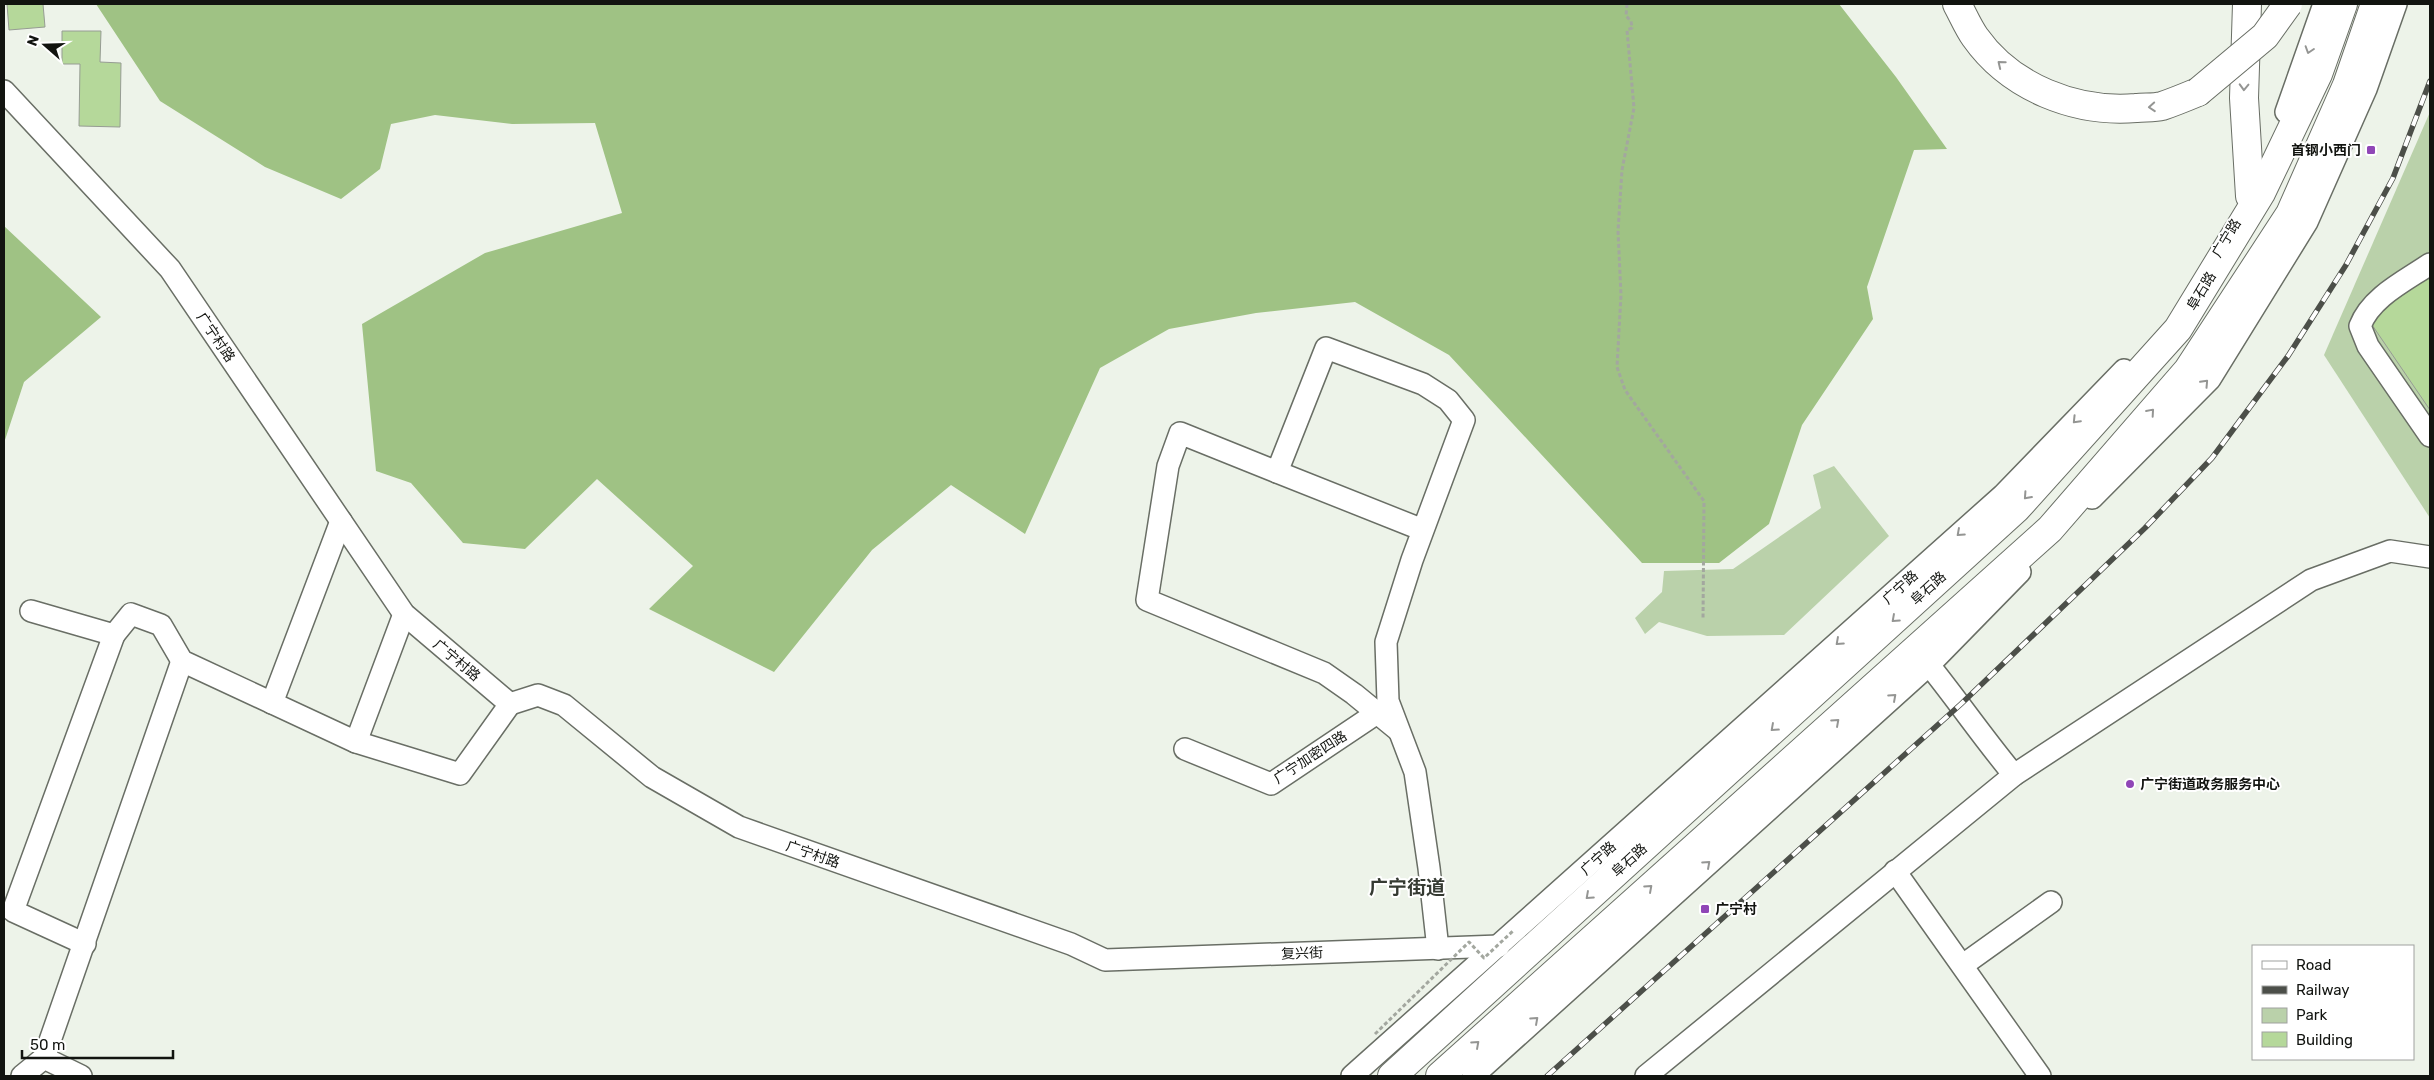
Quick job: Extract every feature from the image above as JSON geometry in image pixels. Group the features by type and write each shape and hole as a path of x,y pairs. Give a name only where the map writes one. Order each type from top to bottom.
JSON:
{"highway":[{"path":"1957,4 1975,37 1997,62 2022,80 2048,94 2073,104 2095,108 2161,106 2198,92 2265,36 2288,4"},
{"path":"2247,4 2244,98 2250,196"},
{"name":"阜石路","path":"1392,1076 2016,509 2178,329 2261,193 2318,74 2343,4"},
{"path":"1440,1076 2050,529 2188,370 2290,214 2347,85 2374,4"}],"street":[{"name":"广宁路","path":"1352,1076 2003,495 2173,320 2210,264 2250,196 2295,91 2324,4"},
{"path":"1473,1076 1929,665 2210,379 2307,222 2366,89 2396,4"},
{"name":"广宁村路","path":"4,91 170,269 404,614 510,704 538,695 564,705 652,777 739,827 1071,944 1105,960"},
{"path":"2430,264 2381,297 2365,312 2360,326 2368,346 2430,436"},
{"path":"1277,472 1326,348 1423,384 1448,400 1464,420 1423,530 1386,642 1388,700 1398,731 1415,772 1429,868 1438,949"},
{"path":"1398,731 1324,673 1148,600 1168,466 1180,433 1423,530"},
{"path":"272,703 341,522"},
{"path":"1646,1076 2014,775 2311,580 2390,551 2430,557"},
{"path":"31,611 114,635"},
{"path":"85,944 13,911 114,635 131,614 161,625 182,661 356,742 460,774 510,704"},
{"path":"356,742 404,614"},
{"path":"22,1076 44,1058 182,661"},
{"path":"1929,665 2014,775"},
{"name":"广宁加密四路","path":"1185,749 1271,784 1377,713"},
{"path":"1895,872 2040,1076"},
{"path":"1963,966 2051,902"},
{"name":"复兴街","path":"1105,960 1499,946"},
{"path":"44,1058 81,1076"}],"path":[{"path":"1627,4 1626,16 1631,21 1632,28 1627,30 1634,108 1622,170 1618,231 1621,295 1616,367 1625,390 1704,501 1703,620"},
{"path":"1375,1034 1469,942 1484,958 1514,930"}],"green space":[{"path":"96,4 1839,4 1896,77 1947,149 1914,150 1867,287 1873,319 1802,425 1769,524 1719,563 1642,563 1449,355 1355,302 1256,313 1169,329 1100,368 1025,534 951,485 872,550 774,672 649,609 693,566 597,479 525,549 463,543 411,483 376,471 362,324 485,253 622,213 595,123 512,124 435,115 391,124 380,169 341,199 265,167 160,101"},
{"path":"2430,112 2430,518 2324,355"},
{"path":"4,226 101,317 24,382 4,443"},
{"path":"1834,466 1889,536 1784,635 1707,636 1659,622 1645,634 1635,618 1662,592 1664,571 1733,569 1821,508 1813,475"}],"building":[{"path":"7,4 43,4 45,27 9,30"},
{"path":"62,31 101,31 100,62 121,63 120,127 79,126 80,64 62,64"},
{"path":"2430,276 2430,410 2368,319"}],"railway":[{"path":"1547,1076 1961,704 2145,528 2212,458 2288,356 2346,265 2393,178 2430,81"}],"place":[{"name":"首钢小西门","path":"2371,150"},
{"name":"广宁街道政务服务中心","path":"2130,784"},
{"name":"广宁村","path":"1705,909"}],"district":[{"name":"广宁街道","path":"1407,887"}]}
